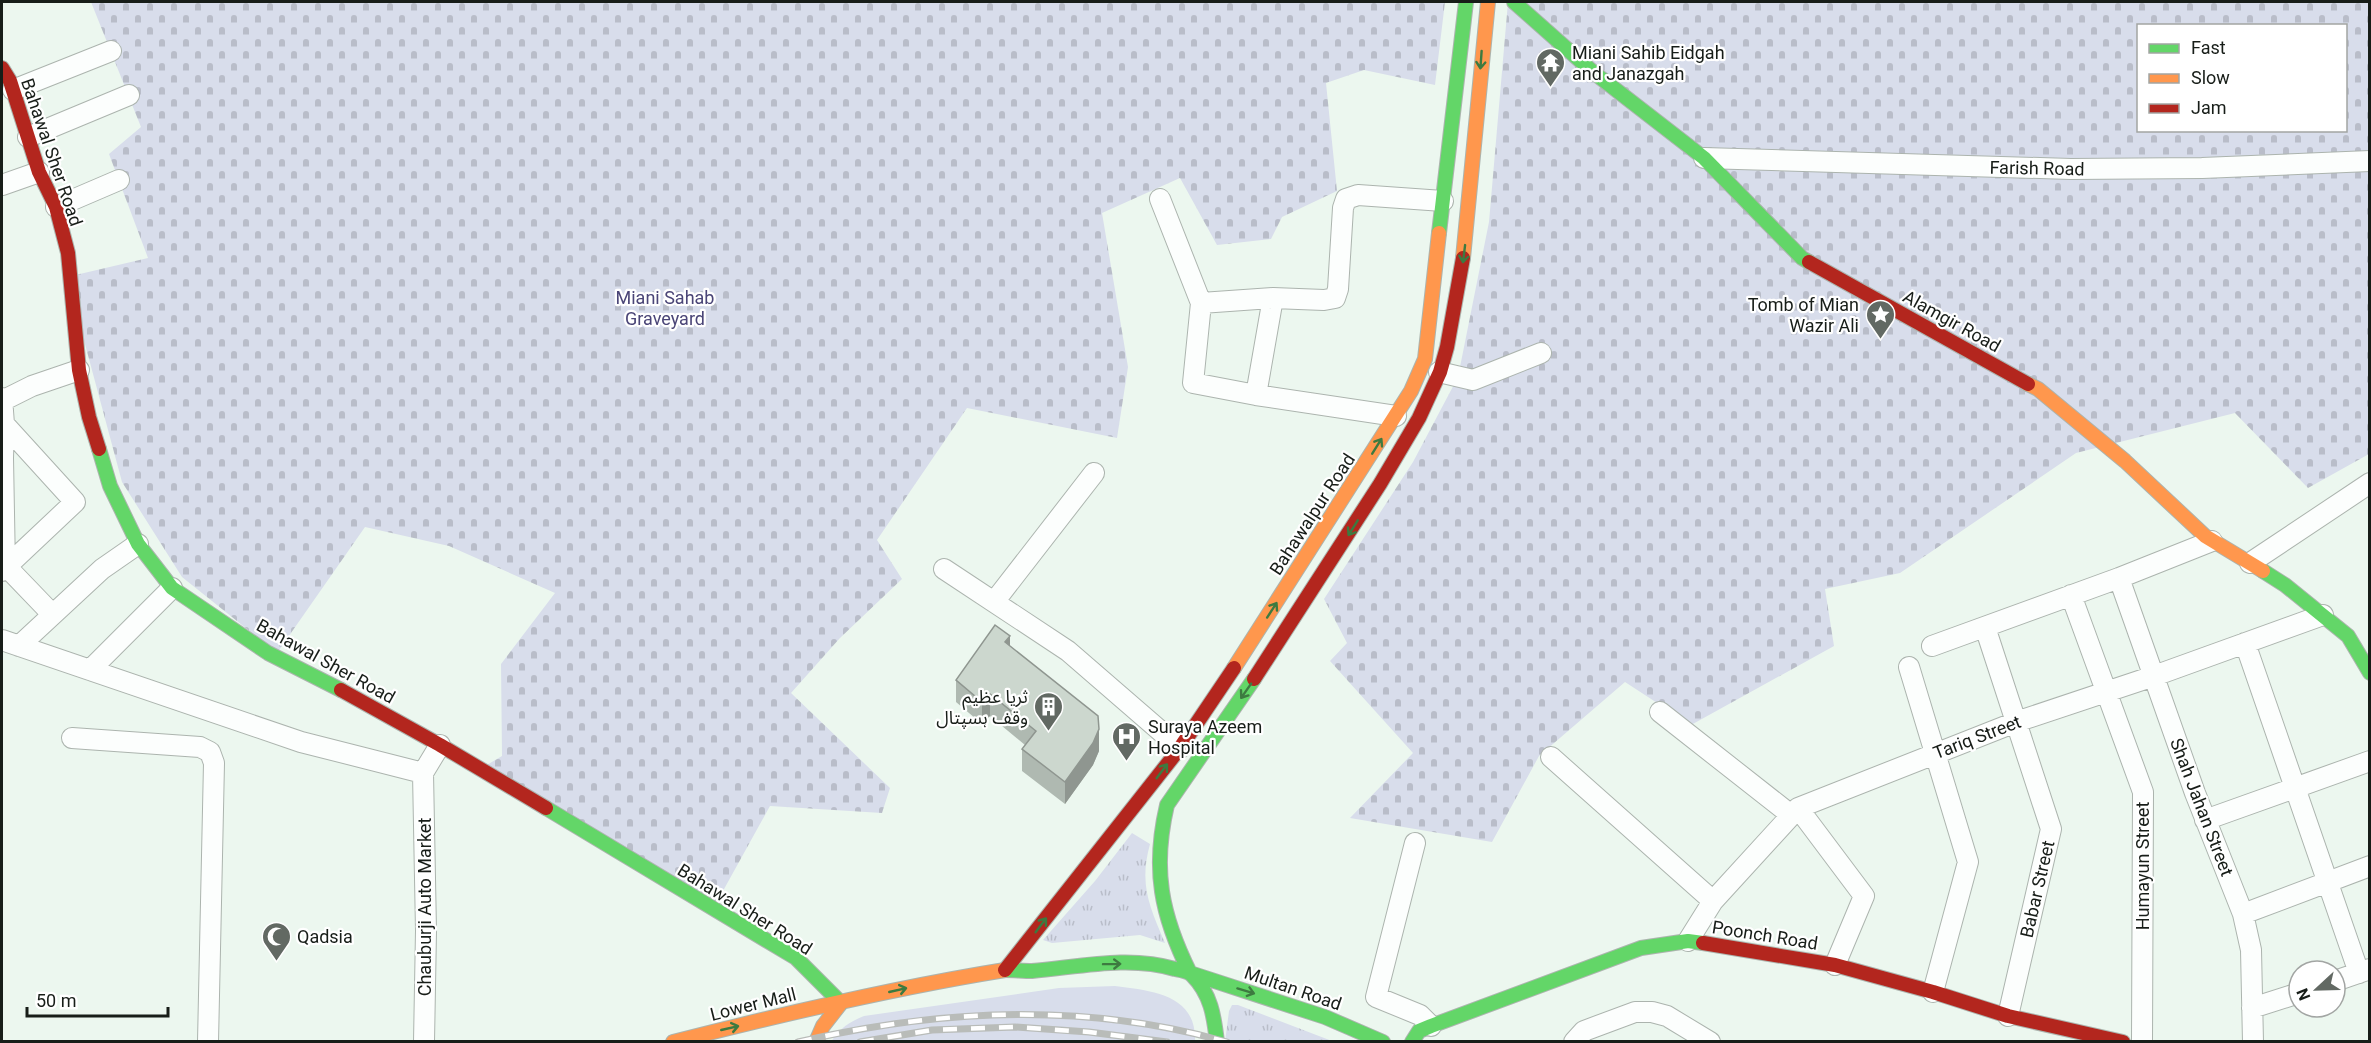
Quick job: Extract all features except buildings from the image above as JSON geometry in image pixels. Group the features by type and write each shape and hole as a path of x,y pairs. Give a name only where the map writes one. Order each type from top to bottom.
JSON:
{"main road":[{"name":"Bahawalpur Road","path":"1005,970 1180,748 1259,630 1411,391 1425,359 1466,2"},
{"path":"1217,1041 1214,1011 1208,996 1190,973 1176,947 1162,903 1159,874 1160,835 1167,805 1287,631 1405,444 1434,389 1455,307 1468,223 1482,37 1488,2"},
{"name":"Alamgir Road","path":"1514,2 1593,72 1704,158 1803,258 2038,389 2125,461 2205,536 2285,585 2348,636 2370,673"},
{"name":"Bahawal Sher Road","path":"2,68 13,90 39,172 56,207 68,253 79,370 89,417 110,486 138,544 172,588 268,653 379,710 440,745 796,958 841,1003"},
{"name":"Poonch Road","path":"1412,1041 1419,1031 1431,1026 1641,948 1688,941 1835,965 1933,992 2008,1016 2123,1041"},
{"name":"Multan Road","path":"1005,970 1029,971 1091,964 1162,965 1325,1017 1383,1041"},
{"name":"Lower Mall","path":"673,1041 796,1011 931,982 1005,970"},
{"path":"816,1041 823,1026 841,1003"}],"street":[{"path":"13,90 111,51"},
{"path":"28,137 129,95"},
{"name":"Farish Road","path":"1704,158 2071,169 2202,168 2324,161 2370,161"},
{"path":"2,185 39,172"},
{"path":"56,207 119,180"},
{"path":"1201,303 1273,298 1324,300 1335,298 1338,289 1343,208 1346,199 1358,195 1443,201"},
{"path":"1160,199 1201,303 1192,383 1396,416"},
{"path":"1256,395 1273,298"},
{"path":"1439,372 1473,380 1540,353"},
{"path":"52,614 3,567 4,424 2,399 79,370"},
{"path":"3,567 75,502 4,424"},
{"path":"994,602 1094,473"},
{"path":"2250,563 2370,483"},
{"path":"1932,646 2119,578 2212,540"},
{"path":"10,643 52,614 102,569 138,544"},
{"path":"944,569 1068,651 1180,748"},
{"name":"Shah Jahan Street","path":"2119,578 2205,820 2243,914 2251,950 2253,1041"},
{"path":"90,670 172,588"},
{"name":"Humayun Street","path":"2071,595 2143,792 2142,1041"},
{"name":"Tariq Street","path":"1688,941 1713,901 1794,811 2016,722 2154,676 2323,615"},
{"name":"Babar Street","path":"1985,627 2051,829 2008,1016"},
{"path":"10,643 301,742 423,774 440,745"},
{"path":"2245,643 2328,882 2364,971 2347,977"},
{"path":"1909,667 1968,862 1933,992"},
{"path":"1660,712 1794,811 1864,896 1835,965"},
{"path":"72,738 200,747 210,752 214,763 208,1041"},
{"path":"1551,757 1713,901"},
{"path":"2205,820 2370,761"},
{"name":"Chauburji Auto Market","path":"423,774 426,931 424,1041"},
{"path":"1415,843 1376,997 1420,1015 1431,1026"},
{"path":"2243,914 2370,866"},
{"path":"2252,1008 2287,997"},
{"path":"1574,1041 1584,1031 1635,1012 1652,1012 1667,1016 1710,1041"},
{"path":"1682,1026 1698,1041"}],"green space":[{"name":"Miani Sahab Graveyard","path":"91,2 1445,2 1435,85 1364,70 1326,83 1337,191 1282,217 1271,239 1217,245 1180,178 1102,213 1128,367 1117,438 967,408 877,540 902,579 840,638 791,693 890,788 882,813 770,806 713,909 480,769 502,756 501,664 555,593 449,546 365,527 277,653 182,577 122,482 67,277 148,258 109,154 141,127"},
{"path":"1508,2 2369,2 2369,454 2308,488 2235,413 2076,453 1900,573 1825,589 1834,646 1691,725 1625,682 1539,756 1492,842 1350,818 1413,753 1330,661 1347,643 1324,599 1413,462 1458,377 1489,222"},
{"path":"1132,833 1150,844 1145,871 1147,895 1165,943 1140,935 1052,943 1043,940 1095,881"},
{"path":"1115,986 1157,993 1180,1005 1189,1014 1194,1026 1195,1042 831,1042 845,1026 864,1016 1059,988"},
{"path":"1232,1005 1238,1005 1332,1041 1225,1042 1229,1011"}],"railway":[{"path":"798,1042 905,1022 1012,1015 1120,1020 1174,1029 1227,1042"},
{"path":"860,1042 932,1030 1015,1027 1089,1032 1167,1042"}],"traffic: fast":[{"path":"1439,233 1466,2"},
{"path":"1514,2 1593,72 1704,158 1802,258 1809,262"},
{"path":"99,449 110,486 138,544 172,588 268,653 341,690"},
{"path":"2263,571 2285,585 2348,636 2370,673"},
{"path":"1190,973 1172,931 1162,891 1160,850 1167,805 1254,679"},
{"path":"546,808 796,958 841,1003"},
{"path":"1412,1042 1419,1031 1431,1026 1641,948 1688,941 1703,943"},
{"path":"1005,970 1032,971 1122,962 1158,965 1186,972 1192,975 1204,990 1213,1014 1217,1042"},
{"path":"1190,973 1325,1017 1383,1042"}],"traffic: slow":[{"path":"1463,258 1488,2"},
{"path":"1234,668 1411,391 1425,359 1439,233"},
{"path":"2028,384 2038,389 2125,461 2205,536 2263,571"},
{"path":"673,1042 838,1002 1005,970"},
{"path":"816,1042 823,1026 841,1003"}],"traffic: jam":[{"path":"2,68 10,81 39,172 56,207 68,253 79,370 89,417 99,449"},
{"path":"1254,679 1380,484 1419,418 1440,372 1447,347 1463,258"},
{"path":"1809,262 2028,384"},
{"path":"1005,970 1180,748 1234,668"},
{"path":"341,690 546,808"},
{"path":"1703,943 1835,965 1933,992 2008,1016 2123,1042"}],"place":[{"name":"Miani Sahib Eidgah and Janazgah","path":"1551,88"},
{"name":"Tomb of Mian Wazir Ali","path":"1880,340"},
{"name":"ثریا عظیم وقف ہسپتال","path":"1049,732"},
{"name":"Suraya Azeem Hospital","path":"1127,762"},
{"name":"Qadsia","path":"276,962"}]}
